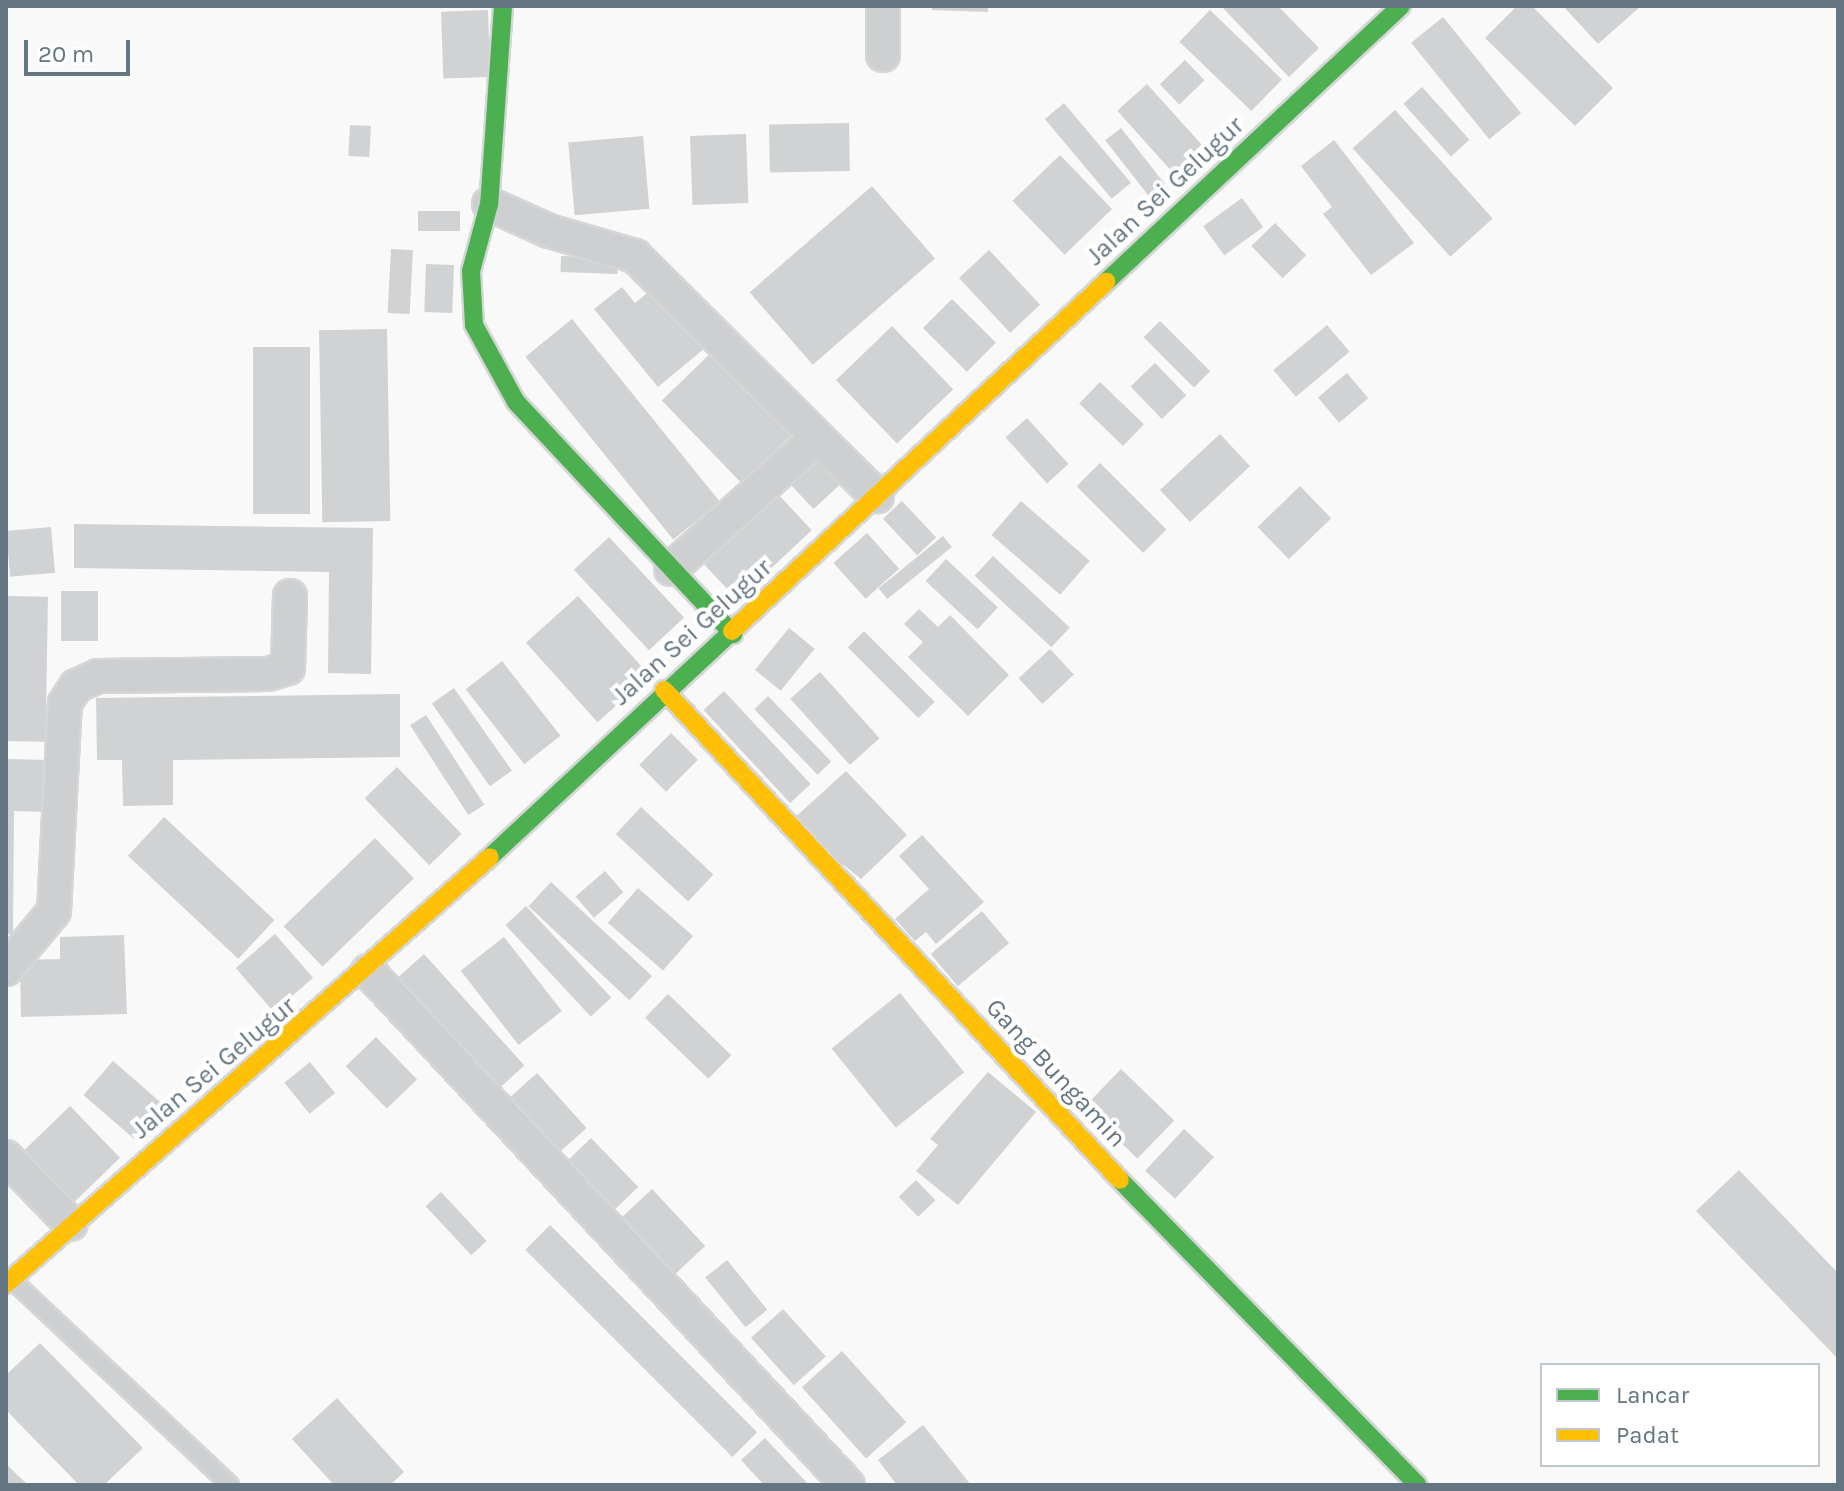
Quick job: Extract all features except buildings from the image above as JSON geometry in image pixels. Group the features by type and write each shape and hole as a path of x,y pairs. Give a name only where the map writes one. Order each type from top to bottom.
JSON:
{"main road":[{"path":"503,6 489,204 471,271 474,325 493,369 516,402 733,634"},
{"name":"Jalan Sei Gelugur","path":"9,1282 71,1224 368,971 664,690 733,634 1396,8"},
{"name":"Gang Bungamin","path":"664,690 1178,1242 1418,1485"}],"street":[{"path":"883,6 883,55"},
{"path":"489,204 549,231 635,256 816,439 877,496"},
{"path":"671,569 816,439"},
{"path":"6,969 54,911 65,703 76,686 98,676 268,674 288,668 290,596"},
{"path":"368,971 848,1485"},
{"path":"6,1157 71,1224"}],"lane":[{"path":"9,1282 230,1485"}],"traffic: fast":[{"path":"503,6 489,204 471,271 474,325 516,402 733,634"},
{"path":"1106,282 1401,6"},
{"path":"490,857 732,631"},
{"path":"1120,1180 1418,1485"}],"traffic: slow":[{"path":"732,631 1106,282"},
{"path":"664,690 1120,1180"},
{"path":"6,1284 490,857"}]}
